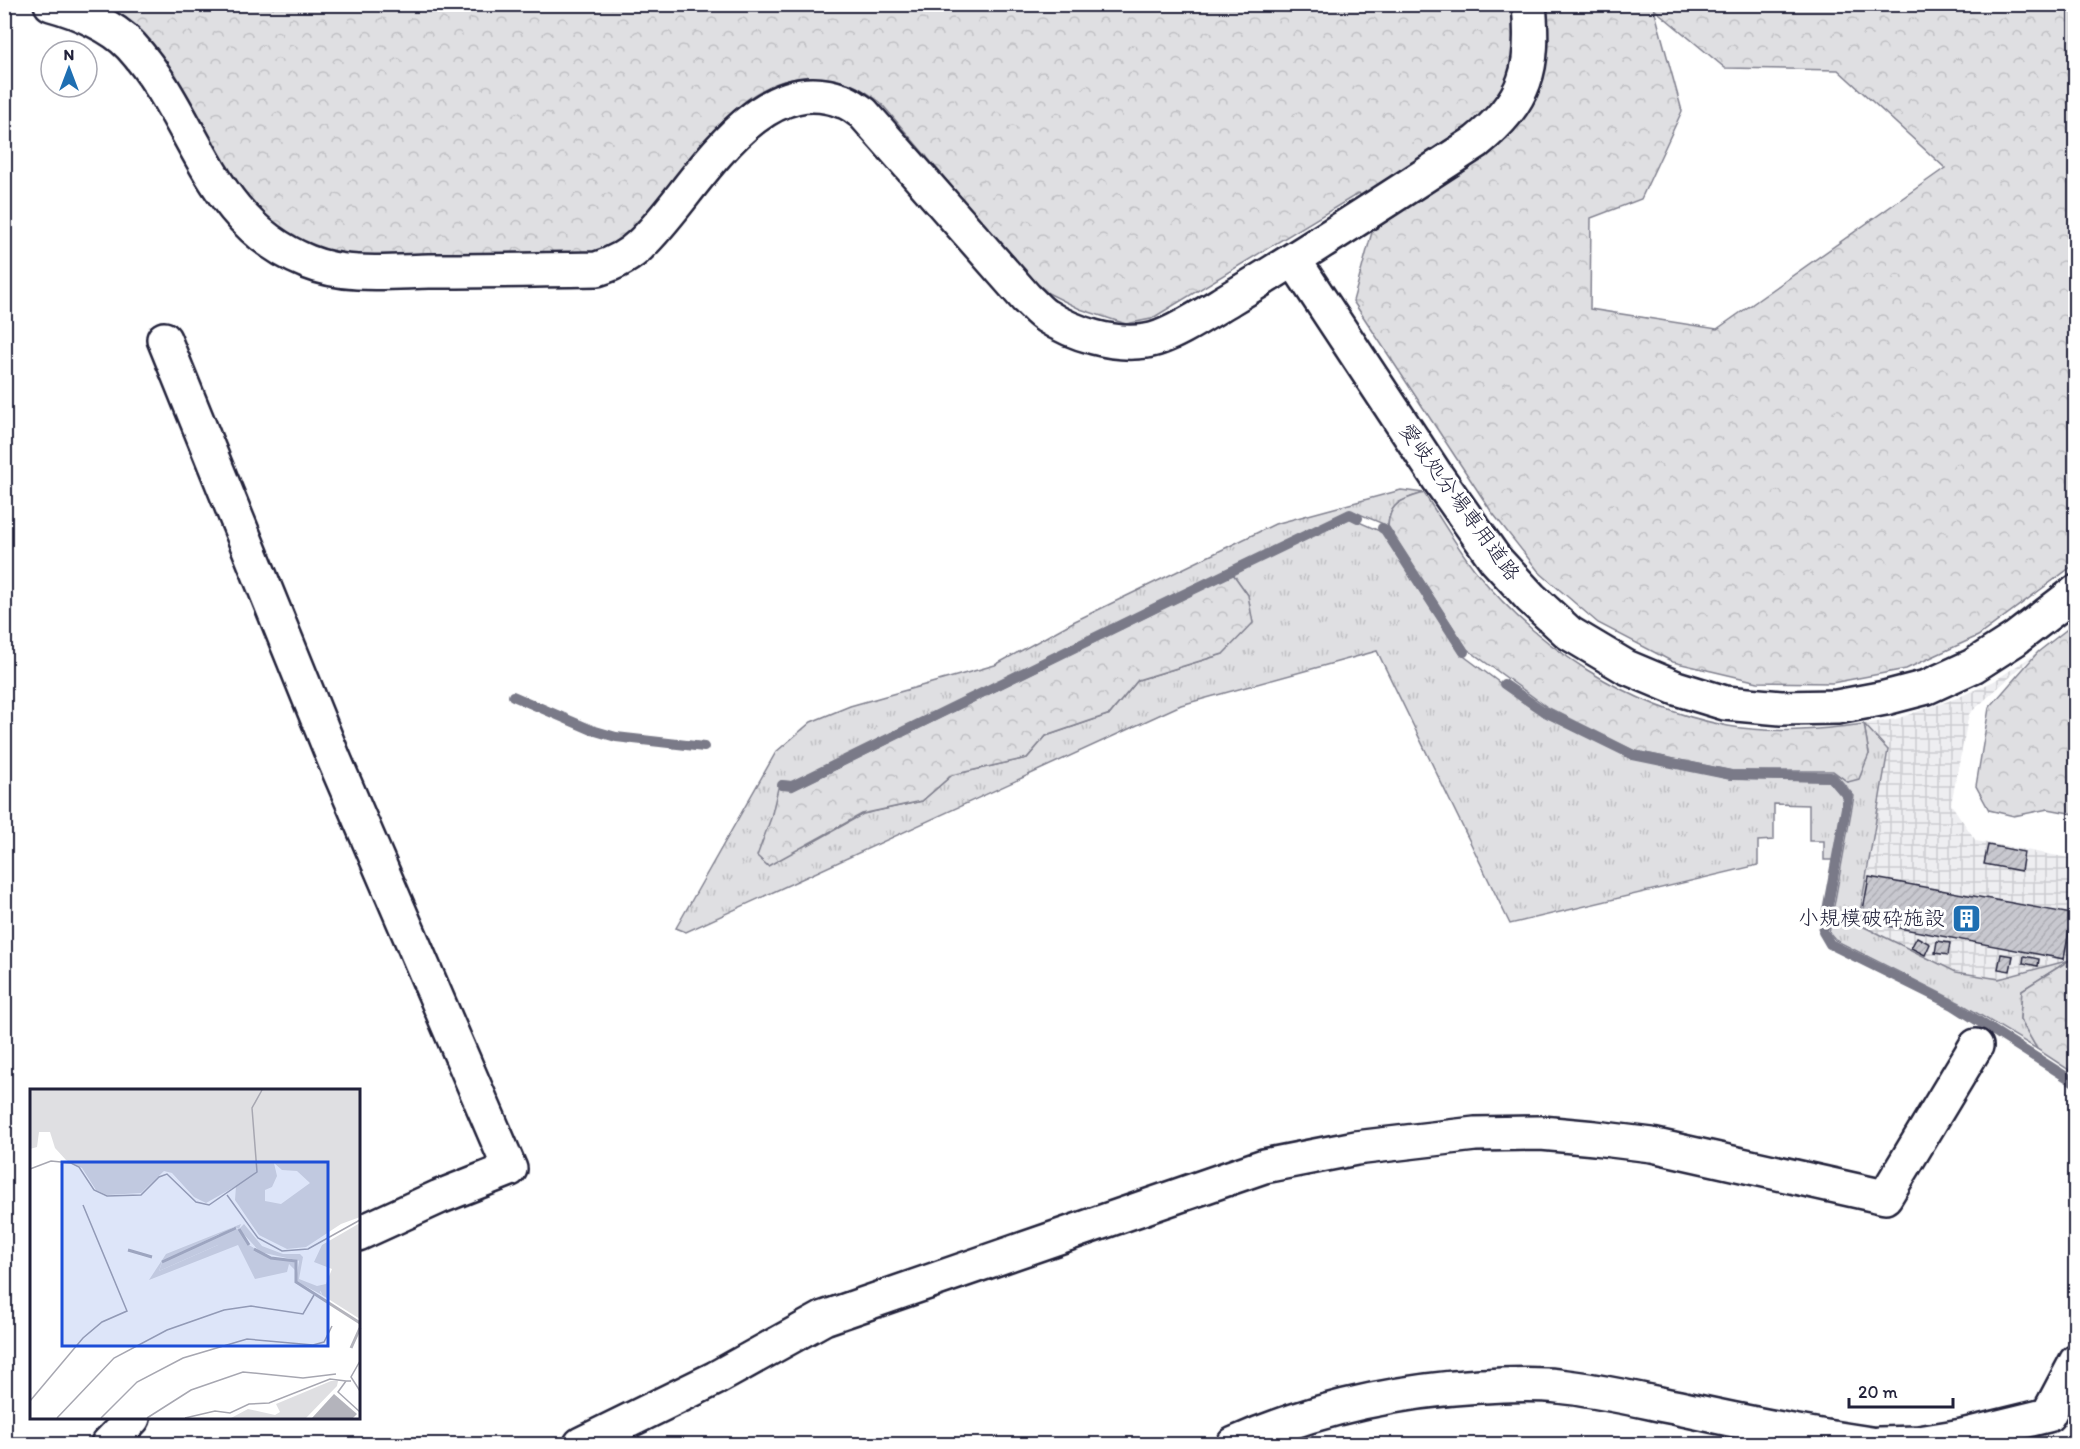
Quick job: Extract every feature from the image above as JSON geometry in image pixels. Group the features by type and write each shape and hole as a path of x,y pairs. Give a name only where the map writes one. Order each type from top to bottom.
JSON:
{"street":[{"path":"51,4 96,21 129,44 153,74 226,200 249,225 277,248 309,263 353,272 597,269 616,263 639,247 658,227 708,163 754,117 780,102 802,95 824,96 844,101 863,112 1026,298 1046,316 1075,330 1109,340 1131,343 1150,341 1182,327 1294,260 1476,142 1497,125 1513,106 1524,85 1530,60 1532,34 1529,4"},
{"name":"愛岐処分場専用道路","path":"1294,260 1495,559 1531,598 1569,633 1626,667 1676,688 1725,703 1781,708 1837,707 1886,698 1927,687 1973,666 2015,639 2076,592"},
{"path":"164,339 334,759 510,1169 439,1197 360,1233"},
{"path":"581,1444 716,1378 824,1318 1264,1166 1356,1148 1475,1134 1541,1133 1652,1145 1886,1197 1976,1046"},
{"path":"1879,1444 1919,1443 1962,1436 2048,1415 2076,1362"},
{"path":"1234,1444 1323,1411 1382,1397 1445,1389 1505,1385 1557,1386 1634,1399 1806,1435 1871,1444"},
{"path":"108,1444 132,1419"}],"shaded area":[{"path":"2038,652 1969,714 1951,804 1976,841 2075,859 2075,925 2070,960 1999,979 1956,972 1858,924 1888,750 1864,724 1896,719 1957,698 1994,681"}],"green space":[{"path":"94,5 2075,5 2075,564 1978,636 1906,669 1832,683 1758,682 1673,662 1598,623 1539,572 1491,511 1353,301 1375,221 1359,193 1151,319 1126,324 1080,309 1046,292 1029,277 880,102 857,87 833,79 813,77 781,82 753,95 728,116 640,222 614,245 591,253 346,259 300,246 267,225","holes":["1654,9 1725,68 1838,70 1945,168 1717,329 1590,309 1591,218 1641,199 1682,111"]},
{"path":"1401,490 1424,493 1399,503 1391,512 1388,526 1350,510 792,782 781,781 771,818 808,845 863,814 922,801 952,775 1027,758 1046,736 1110,714 1138,680 1223,654 1248,595 1233,574 1350,518 1382,532 1461,654 1542,714 1632,758 1731,779 1830,781 1844,798 1833,860 1824,860 1824,841 1809,841 1809,805 1774,804 1774,840 1758,841 1758,865 1510,924 1377,651 1181,705 686,932 676,928 776,752 811,722 850,706 995,665 1073,622 1275,524"},
{"path":"1424,493 1467,560 1499,598 1526,624 1587,670 1655,705 1728,726 1762,730 1796,730 1864,724 1869,754 1859,779 1848,782 1833,771 1732,771 1635,751 1547,707 1467,649 1388,526 1391,512 1399,503"},
{"path":"1233,574 1248,595 1253,623 1223,654 1138,680 1110,714 1046,736 1027,758 952,775 922,801 862,814 768,866 757,856 771,818 778,788 793,790"},
{"path":"2075,623 2075,814 2048,809 2014,816 1989,810 1976,786 1989,708 2038,652"},
{"path":"1864,724 1888,750 1858,924 1956,972 1999,979 2070,960 2022,990 2020,1019 2037,1049 1960,1003 1835,940 1829,933 1854,796 1833,771 1848,782 1869,754"},
{"path":"2075,943 2076,1074 2037,1049 2020,1019 2022,990 2070,960"}],"building":[{"path":"1988,845 2024,852 2021,871 1984,864"},
{"name":"小規模破砕施設","path":"1869,877 2072,914 2064,959 1861,921"},
{"path":"1917,937 1930,944 1925,955 1911,948"},
{"path":"1937,941 1950,943 1948,955 1935,953"},
{"path":"2001,954 2013,956 2010,971 1998,969"},
{"path":"2024,956 2039,959 2038,966 2023,963"}],"waterway":[{"path":"782,785 792,786 1350,514 1358,518"},
{"path":"1382,528 1464,652"},
{"path":"1504,684 1543,711 1633,755 1731,775 1831,777 1848,797 1823,932 1830,944 1953,1005 2076,1083"},
{"path":"513,696 592,730 616,737 704,747"}],"place":[{"name":"小規模破砕施設","path":"1966,918"}]}
